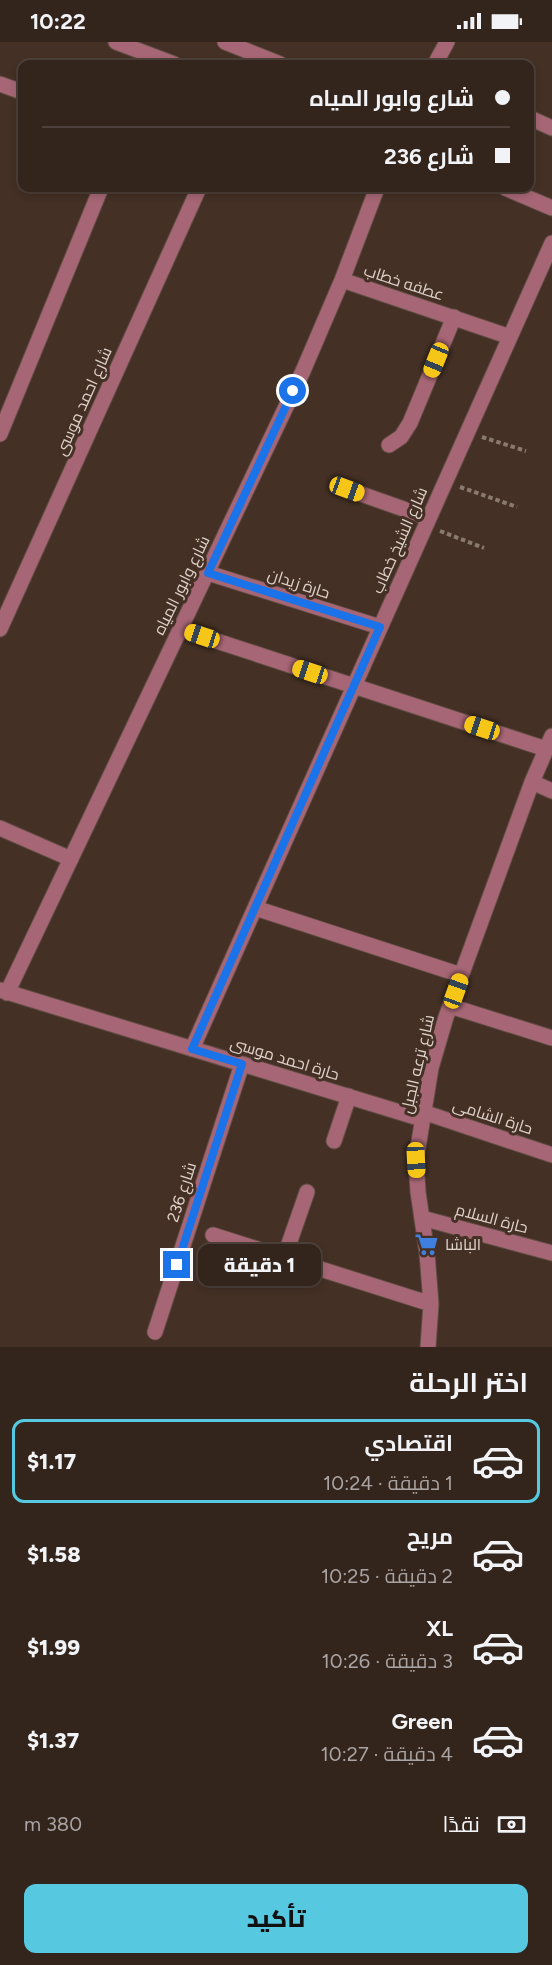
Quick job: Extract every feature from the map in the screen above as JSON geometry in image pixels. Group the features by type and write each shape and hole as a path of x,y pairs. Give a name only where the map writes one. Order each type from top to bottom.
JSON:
{"street":[{"path":"116,42 163,60"},
{"path":"437,60 447,42"},
{"path":"234,44 254,59"},
{"path":"0,84 18,91"},
{"path":"534,120 552,128"},
{"path":"0,434 99,192"},
{"name":"شارع احمد موسى","path":"0,629 197,192"},
{"name":"شارع وابور المياه","path":"4,991 71,859 303,371 342,280 375,192"},
{"path":"514,192 552,208"},
{"name":"شارع الشيخ خطاب","path":"192,1049 552,243"},
{"name":"عطفه خطاب","path":"342,280 510,337"},
{"name":"عطفه خطاب","path":"389,445 401,437 410,423 453,317"},
{"path":"347,489 427,522"},
{"name":"حارة زيدان","path":"208,573 380,627"},
{"path":"180,629 354,686 549,742"},
{"name":"شارع ترعه الجبل","path":"428,1347 431,1304 416,1160 431,1068 461,975 549,742"},
{"path":"532,782 552,791"},
{"path":"0,828 71,859"},
{"path":"255,908 461,975"},
{"name":"حارة احمد موسى","path":"4,991 349,1096 422,1115"},
{"path":"450,1006 552,1038"},
{"name":"شارع 236","path":"155,1332 242,1064"},
{"path":"334,1141 349,1096"},
{"name":"حارة الشامى","path":"422,1115 552,1155"},
{"path":"284,1258 307,1192"},
{"name":"حارة السلام","path":"422,1218 552,1253"},
{"path":"213,1235 431,1304"}],"path":[{"path":"467,433 526,451"},
{"path":"445,482 517,507"},
{"path":"427,522 484,548"}],"place":[{"name":"الباشا","path":"427,1244"}],"route":[{"path":"177,1265 242,1064 192,1049 380,627 208,573 293,391"}]}
